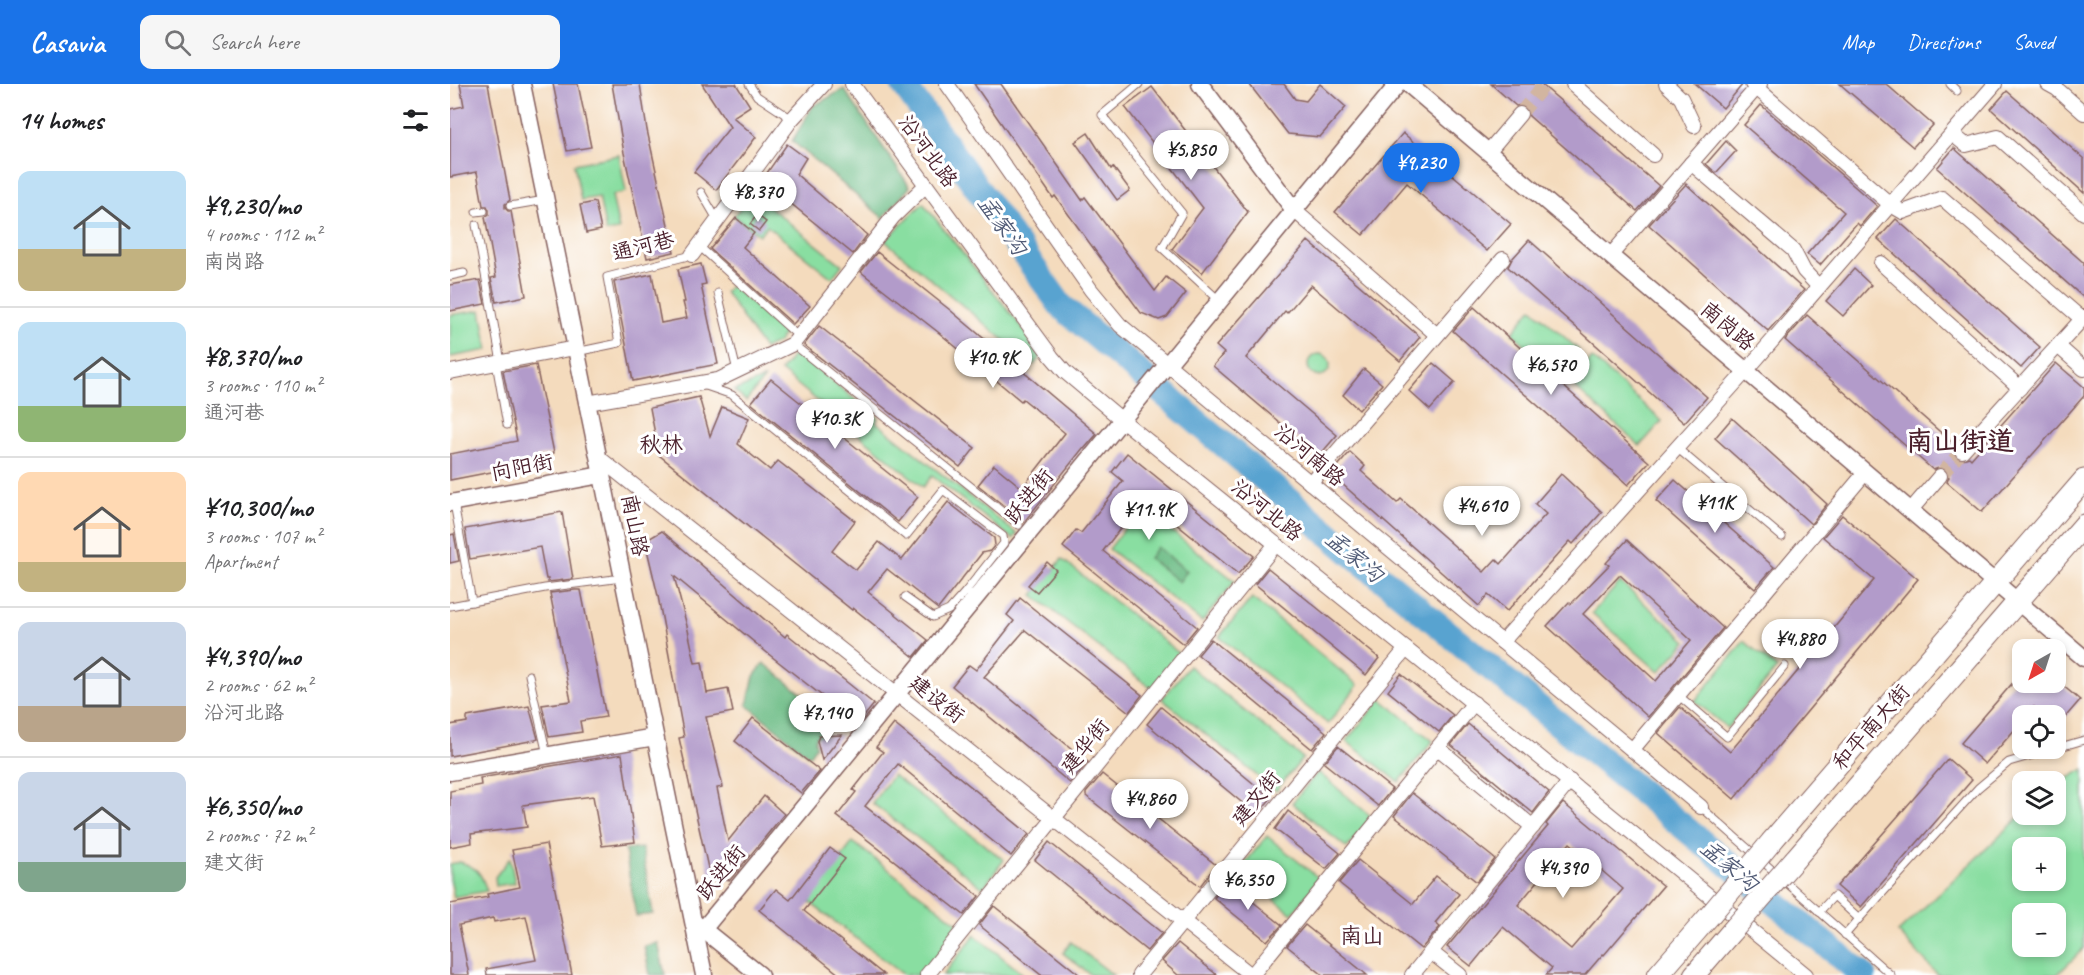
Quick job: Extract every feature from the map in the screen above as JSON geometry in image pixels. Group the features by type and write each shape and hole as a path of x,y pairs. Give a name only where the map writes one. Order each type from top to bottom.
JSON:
{"main road":[{"name":"和平南大街","path":"1658,975 2084,480"},
{"name":"和平南大街","path":"1700,973 1732,931 2084,525"}],"street":[{"name":"南山路","path":"522,84 622,578 697,929 704,975"},
{"name":"通河巷","path":"696,251 792,119 824,84"},
{"name":"沿河北路","path":"852,84 1058,364 1122,419 1806,975"},
{"name":"沿河南路","path":"947,84 1091,290 1120,324 1165,368 1310,483 1701,807"},
{"path":"1200,84 1294,210 1437,335"},
{"name":"跃进街","path":"697,929 896,694 970,594 1165,368 1398,84"},
{"name":"南岗路","path":"1408,84 2084,658"},
{"path":"1574,84 1653,155"},
{"path":"1666,84 1681,98 1694,126"},
{"path":"1502,642 1746,371 1995,84"},
{"path":"2048,84 2084,113"},
{"path":"1610,256 1756,85 1891,205 1903,212 1942,198 2083,318 1962,451"},
{"path":"1488,152 1520,114"},
{"path":"1952,134 1966,145 1998,137 2084,213"},
{"path":"1691,163 1792,250 1804,271 1819,287"},
{"path":"587,403 717,380 796,341 893,217 926,185"},
{"path":"1310,483 1503,259"},
{"path":"1881,263 2020,388"},
{"path":"2058,346 2084,369"},
{"path":"450,372 576,350"},
{"name":"建设街","path":"598,457 1251,975"},
{"path":"1632,750 1866,473"},
{"path":"602,475 633,486"},
{"name":"向阳街","path":"452,503 602,475"},
{"path":"1910,511 1940,476"},
{"name":"建华街","path":"927,975 1276,544"},
{"name":"建文街","path":"1139,975 1406,649"},
{"path":"1251,975 1474,704"},
{"path":"450,772 655,736"},
{"path":"1438,748 1533,827"},
{"path":"1412,975 1570,781"},
{"path":"697,929 760,975"},
{"path":"1431,952 1460,975"}],"lane":[{"path":"749,84 757,96 792,119"},
{"path":"1139,84 1102,115 1182,213 1162,248 1220,300"},
{"path":"1950,84 1958,91"},
{"path":"701,192 718,221"},
{"path":"510,206 545,200"},
{"path":"476,225 507,425"},
{"path":"696,251 796,341 1019,525"},
{"name":"通河巷","path":"576,350 619,343 607,277 696,251"},
{"path":"450,276 464,273"},
{"path":"718,293 737,371"},
{"path":"698,383 732,395 906,536 943,490 1003,536 1004,543 970,594 949,610 933,617 905,597"},
{"path":"1677,448 1782,537"},
{"path":"452,503 472,602"},
{"path":"450,606 545,588 622,578"},
{"path":"1678,695 1727,737 1785,666"},
{"path":"529,675 547,755"},
{"path":"1845,935 1978,788 2009,762 2084,740"},
{"path":"1701,807 1891,975"},
{"path":"1819,912 1834,896 1859,919"}],"green space":[{"path":"844,89 910,187 883,218 792,141 813,106"},
{"path":"619,155 626,192 612,195 619,230 606,232 599,197 581,200 574,164"},
{"path":"752,193 842,265 832,278 767,226 759,235 734,216"},
{"path":"923,203 1043,354 1034,365 885,241"},
{"path":"731,285 785,333 777,343 764,349 725,292"},
{"path":"1532,308 1579,350 1559,374 1512,333"},
{"path":"481,310 488,350 450,357 450,315"},
{"path":"796,352 878,418 876,422 1017,534 1013,539 932,476 923,487 781,371"},
{"path":"1319,354 1327,357 1330,365 1327,373 1319,376 1311,373 1308,365 1311,357"},
{"path":"1592,358 1662,421 1640,446 1570,383"},
{"path":"765,378 746,401 734,391"},
{"path":"1141,507 1235,581 1202,622 1109,549"},
{"path":"1157,547 1187,571 1179,582 1149,558"},
{"path":"1062,559 1180,654 1152,689 1033,595"},
{"path":"1620,582 1687,641 1659,672 1592,613"},
{"path":"1252,598 1358,685 1328,724 1219,637"},
{"path":"1744,641 1777,668 1727,728 1695,701"},
{"path":"764,663 836,721 826,734 816,737 816,746 809,756 747,705 754,676"},
{"path":"1189,666 1303,758 1276,791 1162,699"},
{"path":"1381,699 1433,741 1399,782 1346,741"},
{"path":"2084,769 2084,948 2057,975 1938,975 1898,932 2012,824 2066,825 2066,780"},
{"path":"1318,772 1372,817 1347,848 1292,803"},
{"path":"893,775 1004,860 983,888 872,803"},
{"path":"1267,836 1320,879 1292,914 1239,870"},
{"path":"853,842 961,926 922,975 904,975 808,901"},
{"path":"642,848 653,914 636,916 625,850"},
{"path":"510,858 515,883 496,886 495,877"},
{"path":"460,862 478,872 487,891 454,897 450,879 450,864"},
{"path":"975,935 1024,975 943,975"},
{"path":"1071,942 1113,975 1091,975 1063,953"},
{"path":"658,943 665,975 650,975 644,946"}],"building":[{"path":"460,84 488,84 510,200 505,204 505,208 511,211 526,296 496,302 491,278 496,277 485,217 489,214 489,210 487,206 483,206 477,172 450,177 450,109 464,106"},
{"path":"553,84 578,84 591,147 567,151"},
{"path":"612,84 640,84 647,130 674,252 647,258 624,153"},
{"path":"702,84 736,84 750,106 733,117 756,137 716,190 694,172 730,127"},
{"path":"974,84 1001,84 1082,200 1085,197 1155,291 1166,277 1186,293 1167,317 1159,320 1141,313 1055,196 1053,198"},
{"path":"1249,84 1284,84 1295,99 1306,101 1320,84 1346,107 1320,137 1288,134"},
{"path":"1491,84 1541,84 1659,186 1637,211 1529,116 1526,108 1521,105 1516,106"},
{"path":"1695,84 1743,84 1723,108"},
{"path":"1840,84 1886,84 1933,125 1913,147"},
{"path":"1152,87 1248,212 1202,273 1172,249 1203,208 1125,107"},
{"path":"2007,91 2084,159 2084,193 1991,109"},
{"path":"1761,105 1877,206 1860,226 1857,223 1820,265 1807,254 1844,212 1744,125"},
{"path":"1088,133 1111,169 1113,167 1130,190 1117,200 1075,142"},
{"path":"1403,133 1511,224 1487,251 1407,183 1363,235 1335,212"},
{"path":"1726,141 1736,151 1716,173 1706,164"},
{"path":"787,144 806,158 796,174 867,235 853,254 762,180"},
{"path":"1954,148 2084,263 2084,298 1937,168"},
{"path":"1686,184 1804,290 1768,331 1649,225"},
{"path":"595,202 601,230 586,233 580,205"},
{"path":"757,215 766,222 759,231 750,224"},
{"path":"736,218 754,233 743,247 810,306 793,324 710,249"},
{"path":"1896,219 2040,347 2021,368 1878,239"},
{"path":"1529,240 1707,397 1684,423 1508,267"},
{"path":"1308,241 1420,337 1400,361 1311,285 1287,313 1285,311 1246,358 1337,435 1319,456 1213,366 1224,353 1216,346"},
{"path":"877,252 950,310 1097,434 1083,448 1024,522 978,485 994,465 1022,488 1065,433 1023,399 1021,401 861,272"},
{"path":"701,264 706,284 701,285 718,364 633,381 614,282 652,274 661,323 687,318 678,269"},
{"path":"1854,269 1871,285 1843,316 1826,301"},
{"path":"480,280 485,304 450,311 450,285"},
{"path":"1474,307 1649,462 1628,485 1453,331"},
{"path":"1807,315 1955,445 1953,453 1960,460 1969,457 1971,459 2056,363 2084,387 2084,396 1982,512 1947,482 1949,477 1946,470 1941,467 1933,470 1785,340"},
{"path":"819,326 975,448 960,467 804,345"},
{"path":"1433,363 1455,382 1430,410 1409,391"},
{"path":"536,365 554,453 536,457 537,463 450,480 450,454 517,441 503,371"},
{"path":"1364,369 1382,384 1359,410 1343,395"},
{"path":"771,379 918,497 898,522 751,403"},
{"path":"699,397 710,436 722,407 749,418 738,444 770,470 778,461 855,521 832,551 856,570 879,542 902,560 948,502 994,538 995,545 990,551 982,553 938,609 887,569 868,592 928,640 914,657 659,455 650,408"},
{"path":"1732,418 1827,504 1811,524 1715,438"},
{"path":"1350,452 1365,466 1361,471 1397,503 1401,499 1484,572 1496,559 1501,564 1546,514 1535,504 1561,474 1602,512 1573,544 1570,541 1507,611 1488,595 1479,606 1331,474"},
{"path":"1127,453 1254,556 1238,574 1144,498 1103,551 1197,627 1183,644 1063,547 1076,530 1081,533 1123,481 1112,472"},
{"path":"1675,480 1774,567 1755,589 1656,501"},
{"path":"562,512 573,579 548,582 540,547 470,559 465,529"},
{"path":"1842,515 1918,579 1734,799 1658,733 1680,707 1730,752 1874,580 1823,537"},
{"path":"662,531 785,637 787,634 874,704 858,724 674,576 695,663 702,662 707,693 728,689 733,712 706,717 723,787 717,788 728,841 764,796 784,814 730,880 710,877 679,738 684,737 658,596 645,541"},
{"path":"454,534 459,561 450,563 450,535"},
{"path":"1627,540 1723,628 1648,717 1547,626 1609,565 1606,563","holes":["1620,575 1691,640 1656,681 1583,614"]},
{"path":"1047,562 1056,570 1037,592 1028,585"},
{"path":"1268,568 1379,658 1366,675 1255,584"},
{"path":"581,590 606,717 580,721 582,732 549,737 542,705 571,701 550,593"},
{"path":"1020,598 1142,695 1129,712 1025,630 984,677 1088,762 1070,783 952,686 969,665 976,670 1014,621 1007,615"},
{"path":"1211,639 1326,732 1312,749 1198,655"},
{"path":"1401,674 1453,715 1439,732 1388,691"},
{"path":"2012,684 2012,693 2066,693 2066,688 2080,700 2066,716 2066,705 2012,705 2012,733 1985,764 1961,743"},
{"path":"529,706 538,739 450,756 450,725 467,722 467,717"},
{"path":"1161,707 1271,798 1257,815 1147,724"},
{"path":"753,718 820,771 801,793 735,741"},
{"path":"894,724 1029,834 1011,856 898,764 865,806 979,896 964,915 837,816 856,792 853,790 883,752 876,747"},
{"path":"1468,724 1549,792 1533,813 1451,745"},
{"path":"842,735 822,760 817,741 819,736"},
{"path":"1338,746 1392,789 1378,806 1324,763"},
{"path":"622,754 635,842 602,846 593,796 523,805 527,827 471,834 472,843 450,847 450,791 481,785 480,778"},
{"path":"1948,759 1972,780 1861,907 1837,886"},
{"path":"1102,774 1216,865 1200,886 1086,796"},
{"path":"1412,793 1495,859 1477,882 1394,816"},
{"path":"1563,803 1663,886 1585,975 1546,975 1552,968 1503,927 1471,966 1447,947 1548,826 1546,824","holes":["1570,843 1623,889 1571,949 1518,905"]},
{"path":"1288,811 1340,853 1326,869 1275,829"},
{"path":"1049,842 1162,933 1147,951 1035,860"},
{"path":"546,844 572,975 487,975 486,969 536,960 526,916 494,922 493,918 459,925 469,975 450,975 450,904 488,897 487,894 520,887 512,850"},
{"path":"830,848 845,859 804,911 884,975 840,975 759,910 776,889 790,900"},
{"path":"1358,860 1413,904 1436,876 1459,894 1435,923 1440,927 1421,949 1339,883"},
{"path":"1227,881 1282,925 1267,941 1214,898"},
{"path":"994,906 1080,975 1041,975 979,925"},
{"path":"1305,925 1367,975 1323,975 1287,946"},
{"path":"1178,943 1217,975 1178,975 1162,961"}],"waterway":[{"name":"孟家沟","path":"903,84 1061,306 1350,552 1863,975"}],"tunnel":[{"path":"1520,114 1545,84"},
{"path":"1940,476 1962,451"}],"district":[{"name":"南山街道","path":"1960,441"},
{"name":"秋林","path":"661,444"},
{"name":"南山","path":"1362,935"}]}
